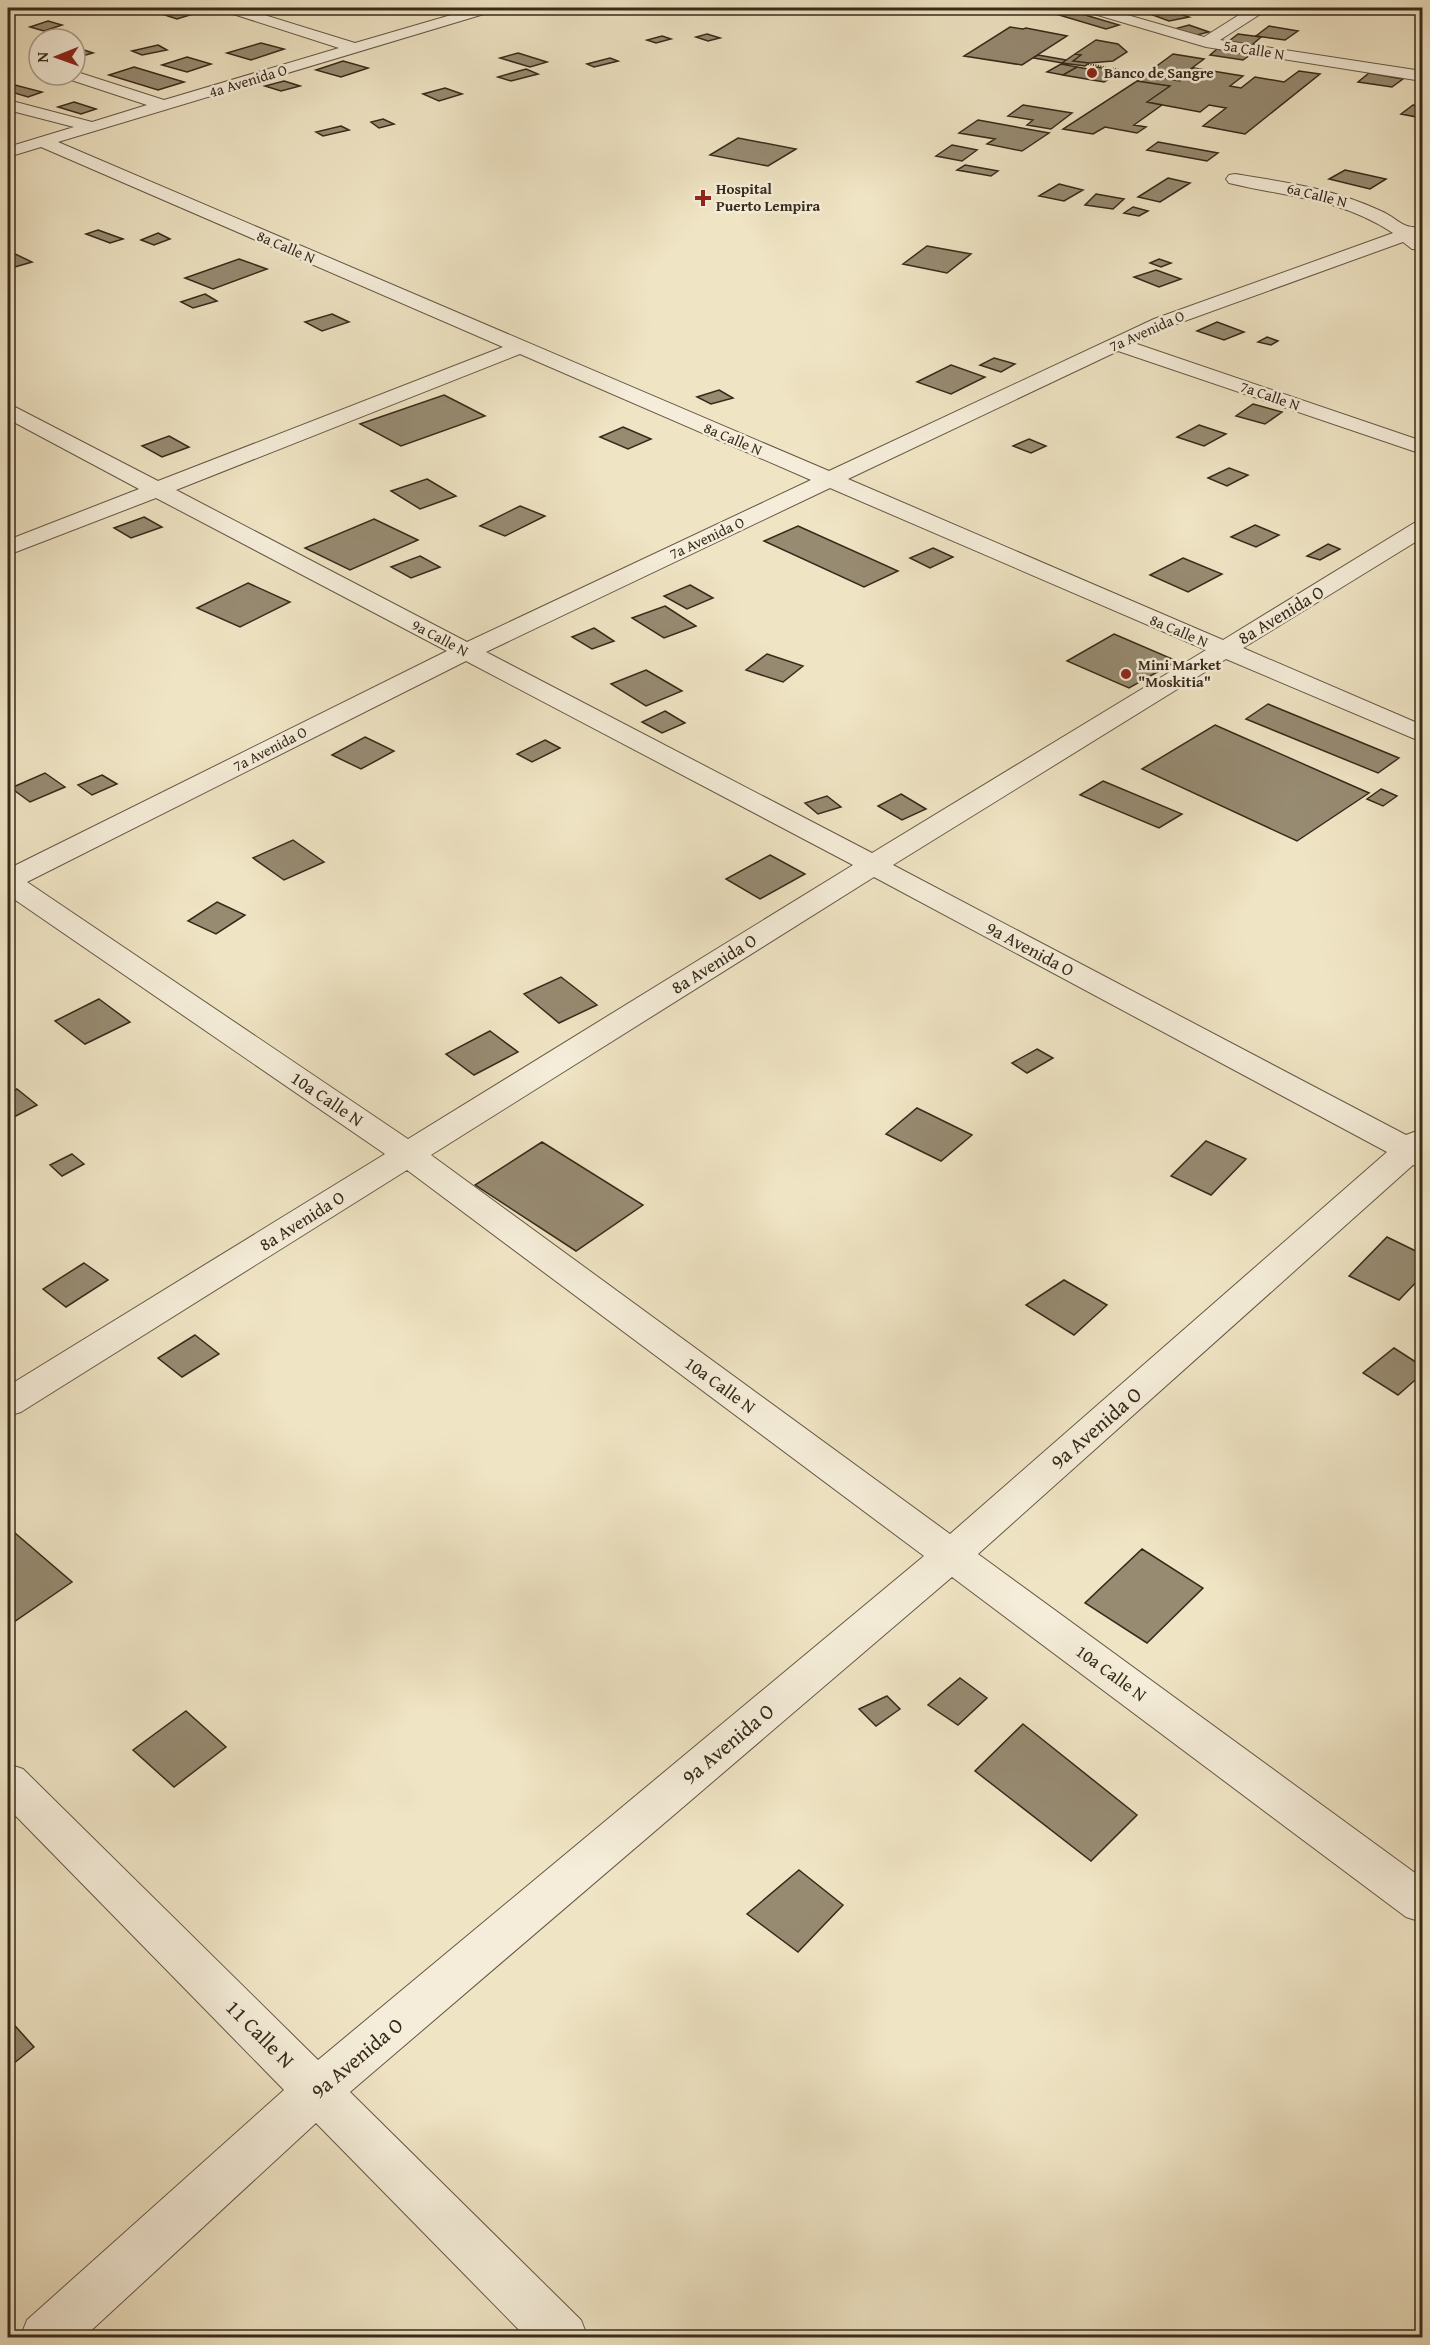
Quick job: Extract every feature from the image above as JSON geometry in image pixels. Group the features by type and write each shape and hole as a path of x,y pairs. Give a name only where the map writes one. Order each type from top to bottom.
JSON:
{"street":[{"name":"4a Avenida O","path":"8,152 489,8"},
{"name":"5a Calle N","path":"1089,8 1206,42 1422,76"},
{"path":"1206,42 1260,8"},
{"path":"235,10 355,48"},
{"path":"87,80 165,106"},
{"path":"8,105 93,127"},
{"name":"8a Calle N","path":"43,142 1422,734"},
{"name":"6a Calle N","path":"1235,179 1328,195 1368,209 1417,238"},
{"name":"7a Avenida O","path":"8,881 465,652 1161,323 1417,238"},
{"name":"7a Calle N","path":"1117,344 1422,448"},
{"path":"8,548 520,347"},
{"name":"9a Calle N","path":"8,411 873,865"},
{"name":"8a Avenida O","path":"8,1403 873,865 1422,528"},
{"name":"9a Avenida O","path":"45,2337 317,2091 951,1555 1418,1149 873,865"},
{"name":"10a Calle N","path":"8,881 409,1155 1422,1903"},
{"name":"11 Calle N","path":"8,1781 563,2337"}],"path":[{"path":"1088,64 1137,73"}],"building":[{"path":"1162,8 1189,17 1169,21 1142,11"},
{"path":"179,10 193,14 177,19 162,14"},
{"path":"1072,11 1119,25 1106,29 1059,15"},
{"path":"48,21 62,25 56,27 30,27"},
{"path":"1189,25 1209,32 1193,36 1174,29"},
{"path":"1269,26 1298,31 1285,40 1256,36"},
{"path":"1010,27 1067,36 1022,65 964,56"},
{"path":"707,34 720,38 708,41 696,37"},
{"path":"1238,34 1261,37 1252,45 1229,41"},
{"path":"662,36 671,39 656,43 647,40"},
{"path":"1096,40 1118,44 1127,52 1113,61 1089,63 1073,61 1081,55 1075,54"},
{"path":"261,43 284,49 251,60 227,53"},
{"path":"158,45 167,50 142,55 132,51"},
{"path":"1217,49 1250,55 1243,60 1210,55"},
{"path":"518,53 547,62 530,67 500,58"},
{"path":"1075,54 1081,55 1073,61 1089,63 1085,66 1062,63"},
{"path":"1173,54 1204,59 1177,79 1146,74"},
{"path":"1038,55 1066,60 1062,63 1034,58"},
{"path":"187,57 211,64 187,72 162,65"},
{"path":"610,58 618,61 594,67 587,64"},
{"path":"343,61 368,68 341,77 316,70"},
{"path":"1061,64 1077,67 1063,75 1047,72"},
{"path":"134,67 184,82 158,90 109,75"},
{"name":"Banco de Sangre","path":"1077,67 1093,70 1097,67 1122,72 1104,82 1063,75"},
{"path":"1194,68 1243,76 1230,86 1241,88 1255,77 1284,82 1299,71 1320,74 1245,134 1203,126 1226,108 1209,105 1200,112 1147,102 1170,86 1137,81 1147,75 1180,81"},
{"path":"526,69 538,74 511,81 498,77"},
{"path":"1369,73 1403,79 1392,87 1358,82"},
{"path":"284,81 300,86 281,91 265,86"},
{"path":"1137,81 1170,86 1147,102 1162,105 1134,125 1146,127 1137,133 1105,127 1093,134 1063,129"},
{"path":"8,85 42,92 28,97 8,91"},
{"path":"445,88 462,94 439,101 423,94"},
{"path":"74,102 96,109 81,114 58,107"},
{"path":"1023,105 1072,113 1051,129 1027,125 1033,120 1008,116"},
{"path":"1413,105 1422,107 1422,118 1401,114"},
{"path":"383,119 394,124 379,128 371,122"},
{"path":"978,120 1049,133 1022,151 987,144 995,139 959,133"},
{"path":"341,126 349,130 323,136 316,132"},
{"path":"738,138 796,149 768,166 710,155"},
{"path":"1158,142 1218,153 1207,161 1147,150"},
{"path":"952,145 977,150 962,161 936,156"},
{"path":"965,165 998,171 991,176 957,170"},
{"path":"1345,170 1386,179 1370,189 1329,179"},
{"path":"1168,178 1190,183 1160,202 1138,197"},
{"path":"1059,184 1083,190 1064,201 1039,196"},
{"path":"1096,194 1124,199 1113,209 1085,205"},
{"path":"1133,207 1148,211 1139,216 1124,213"},
{"path":"98,230 123,239 110,243 86,234"},
{"path":"158,233 170,239 154,245 141,240"},
{"path":"927,246 971,254 947,273 903,264"},
{"path":"11,252 32,262 8,269 8,253"},
{"path":"239,259 267,269 213,289 185,278"},
{"path":"1159,259 1171,263 1161,267 1150,263"},
{"path":"1156,270 1181,279 1159,287 1134,277"},
{"path":"205,294 217,301 193,308 181,302"},
{"path":"332,314 349,322 322,331 305,322"},
{"path":"1217,322 1244,332 1224,340 1197,331"},
{"path":"1267,337 1278,341 1271,345 1258,342"},
{"path":"994,358 1015,364 1001,372 980,365"},
{"path":"951,365 985,377 951,394 917,382"},
{"path":"719,390 733,398 711,404 697,397"},
{"path":"444,395 485,416 401,446 360,424"},
{"path":"1253,404 1282,412 1265,424 1236,416"},
{"path":"1199,425 1226,434 1204,446 1177,437"},
{"path":"623,427 651,439 628,449 600,437"},
{"path":"169,436 189,447 162,457 142,446"},
{"path":"1029,439 1046,446 1031,453 1013,446"},
{"path":"1229,468 1248,475 1227,486 1208,478"},
{"path":"427,479 456,496 420,509 391,491"},
{"path":"520,506 545,516 505,536 480,526"},
{"path":"144,517 162,527 131,538 114,528"},
{"path":"374,519 418,540 350,570 305,548"},
{"path":"1255,525 1279,535 1256,547 1231,537"},
{"path":"798,526 898,571 864,587 764,541"},
{"path":"1328,544 1340,549 1320,560 1307,556"},
{"path":"933,548 953,557 930,568 910,558"},
{"path":"420,556 440,567 411,578 391,567"},
{"path":"1183,558 1222,574 1188,592 1150,575"},
{"path":"248,583 290,602 240,627 197,608"},
{"path":"690,585 713,598 687,609 664,596"},
{"path":"665,606 696,626 664,638 632,618"},
{"path":"594,628 614,641 592,649 572,637"},
{"name":"Mini Market \"Moskitia\"","path":"1114,634 1177,661 1129,688 1067,661"},
{"path":"767,654 803,666 783,682 746,670"},
{"path":"646,670 682,691 646,706 611,684"},
{"path":"1268,704 1399,758 1378,773 1246,719"},
{"path":"665,711 685,723 662,733 642,722"},
{"path":"1215,725 1369,793 1297,841 1142,769"},
{"path":"365,737 394,751 361,769 332,755"},
{"path":"545,740 560,748 532,762 517,754"},
{"path":"45,773 65,787 30,802 11,788"},
{"path":"102,775 117,784 92,795 78,785"},
{"path":"1103,781 1182,814 1159,828 1080,795"},
{"path":"1381,789 1397,796 1383,806 1367,799"},
{"path":"901,794 926,809 902,820 878,806"},
{"path":"827,796 841,807 818,814 805,803"},
{"path":"293,840 324,862 284,880 253,858"},
{"path":"770,855 805,874 760,899 726,879"},
{"path":"217,902 245,915 216,934 188,921"},
{"path":"561,977 597,1005 559,1023 524,994"},
{"path":"99,999 130,1022 85,1044 55,1021"},
{"path":"490,1031 518,1052 474,1075 446,1054"},
{"path":"1037,1049 1053,1058 1027,1073 1012,1063"},
{"path":"17,1089 37,1105 8,1120 8,1094"},
{"path":"917,1108 972,1135 941,1161 886,1134"},
{"path":"1206,1141 1246,1159 1211,1195 1171,1176"},
{"path":"542,1142 643,1205 576,1251 475,1185"},
{"path":"72,1154 84,1164 62,1176 50,1165"},
{"path":"1387,1237 1422,1254 1422,1276 1399,1300 1349,1276"},
{"path":"84,1263 108,1280 66,1307 43,1289"},
{"path":"1064,1280 1107,1305 1074,1335 1026,1305"},
{"path":"195,1335 219,1354 182,1377 158,1358"},
{"path":"1394,1348 1422,1366 1422,1374 1398,1395 1363,1373"},
{"path":"8,1527 72,1582 8,1626"},
{"path":"1142,1549 1203,1588 1147,1643 1085,1603"},
{"path":"960,1678 987,1698 958,1725 928,1705"},
{"path":"887,1696 900,1709 876,1726 859,1709"},
{"path":"186,1711 226,1747 174,1787 133,1750"},
{"path":"1023,1724 1137,1815 1091,1861 975,1771"},
{"path":"799,1870 843,1905 798,1952 747,1914"},
{"path":"8,2018 34,2047 8,2068"}],"place":[{"name":"Banco de Sangre","path":"1092,73"},
{"name":"Hospital Puerto Lempira","path":"703,198"},
{"name":"Mini Market \"Moskitia\"","path":"1126,674"}]}
